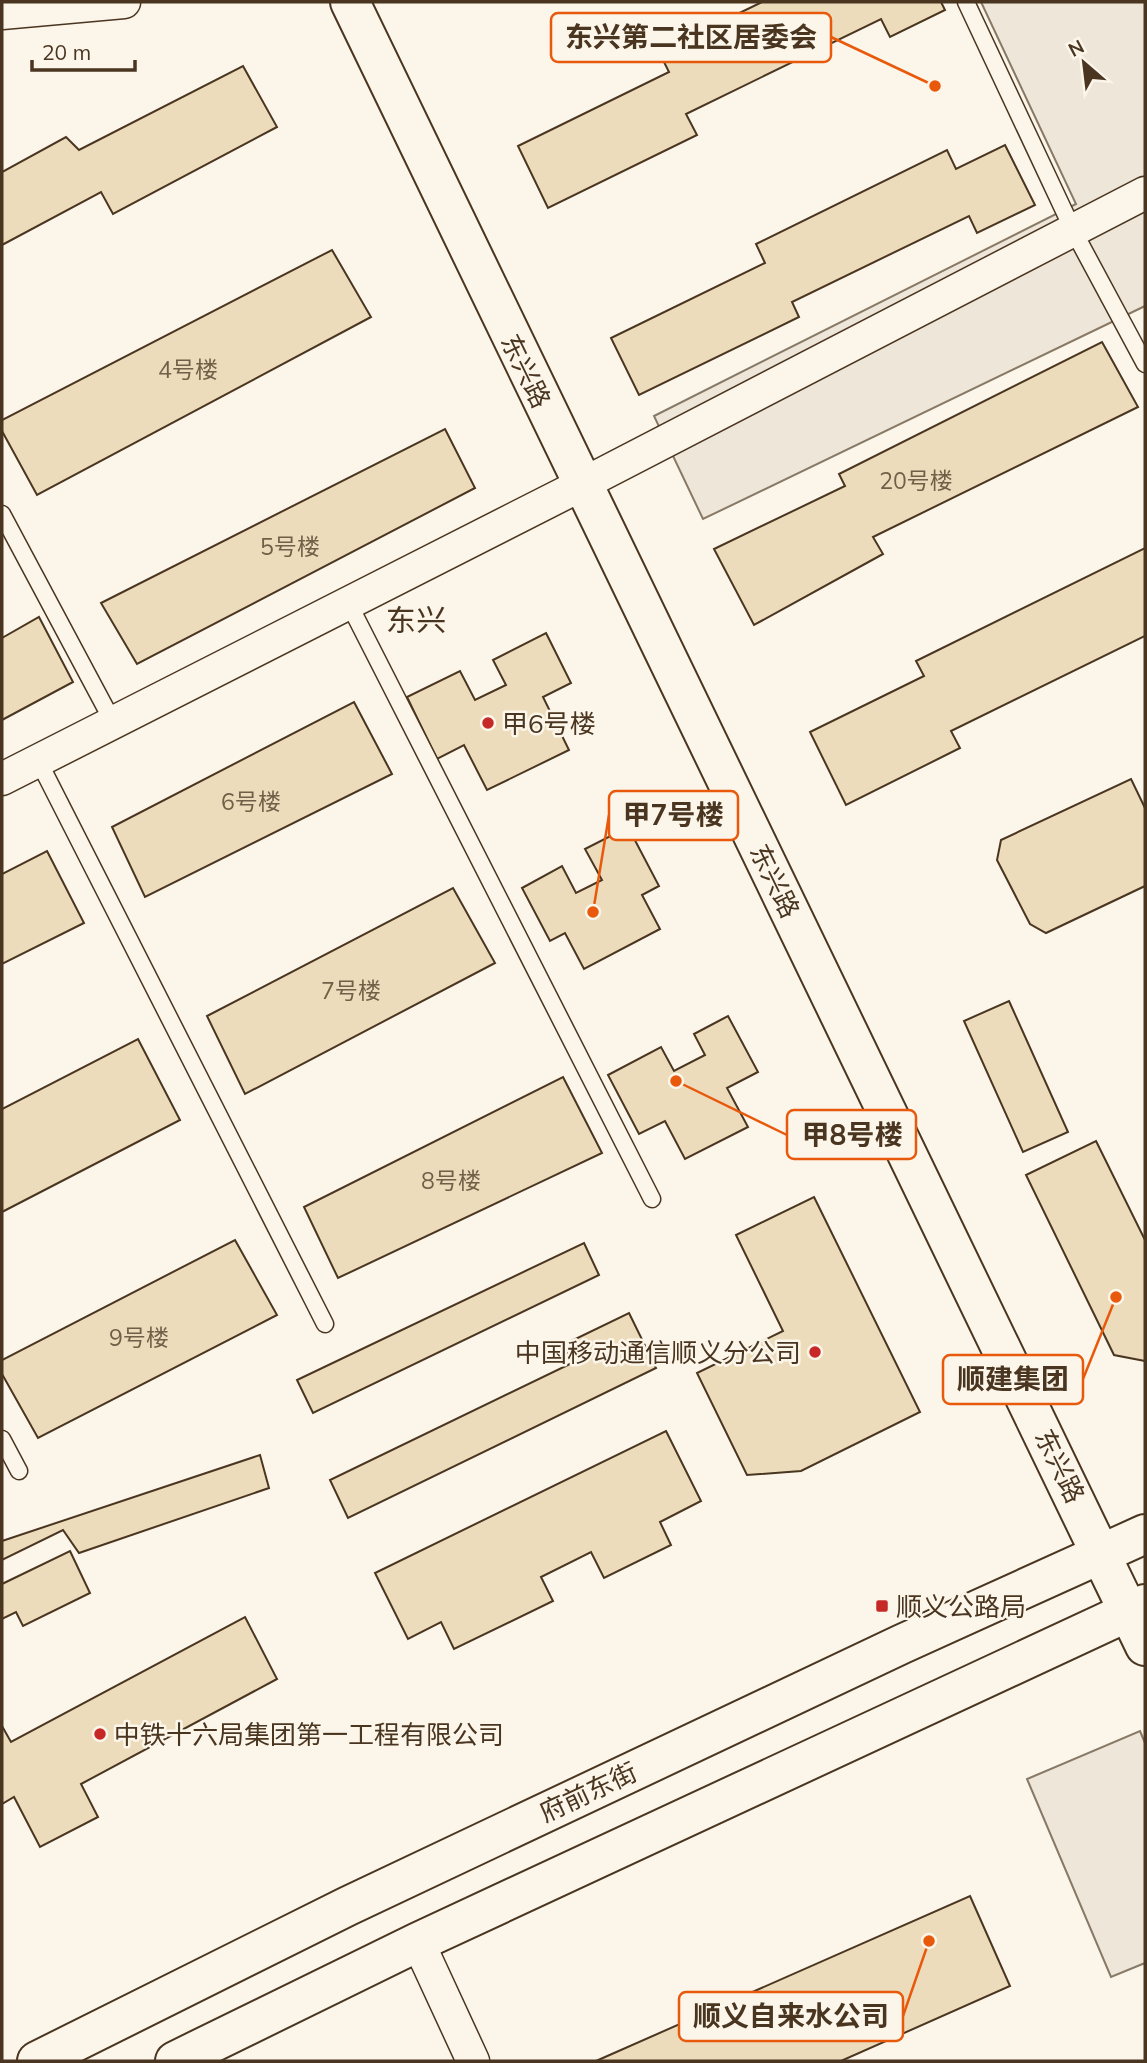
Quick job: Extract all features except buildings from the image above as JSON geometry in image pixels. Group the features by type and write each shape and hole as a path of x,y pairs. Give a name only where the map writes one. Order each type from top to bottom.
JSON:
{"main road":[{"name":"东兴路","path":"350,2 1102,1552 1137,1607 1145,1646"},
{"name":"府前东街","path":"37,2061 348,1906 1145,1534"},
{"path":"175,2061 418,1942 1137,1607"}],"street":[{"path":"2,13 124,2"},
{"path":"2,779 348,601 582,485 1145,193"},
{"path":"418,1942 473,2061"}],"lane":[{"path":"966,2 1073,230 1145,364"},
{"path":"2,514 113,722"},
{"path":"348,601 652,1199"},
{"path":"38,760 325,1324"},
{"path":"2,1439 19,1471"}],"shaded area":[{"path":"981,2 1145,2 1145,306 703,519 654,416 1076,204"},
{"path":"1140,1731 1145,1743 1145,1963 1111,1977 1027,1779"}],"place":[{"name":"东兴第二社区居委会","path":"935,86"},
{"name":"甲6号楼","path":"488,723"},
{"name":"甲7号楼","path":"593,912"},
{"name":"甲8号楼","path":"676,1081"},
{"name":"顺建集团","path":"1116,1297"},
{"name":"中国移动通信顺义分公司","path":"815,1352"},
{"name":"顺义公路局","path":"882,1606"},
{"name":"中铁十六局集团第一工程有限公司","path":"100,1734"},
{"name":"顺义自来水公司","path":"929,1941"}],"district":[{"name":"东兴","path":"416,620"}]}
